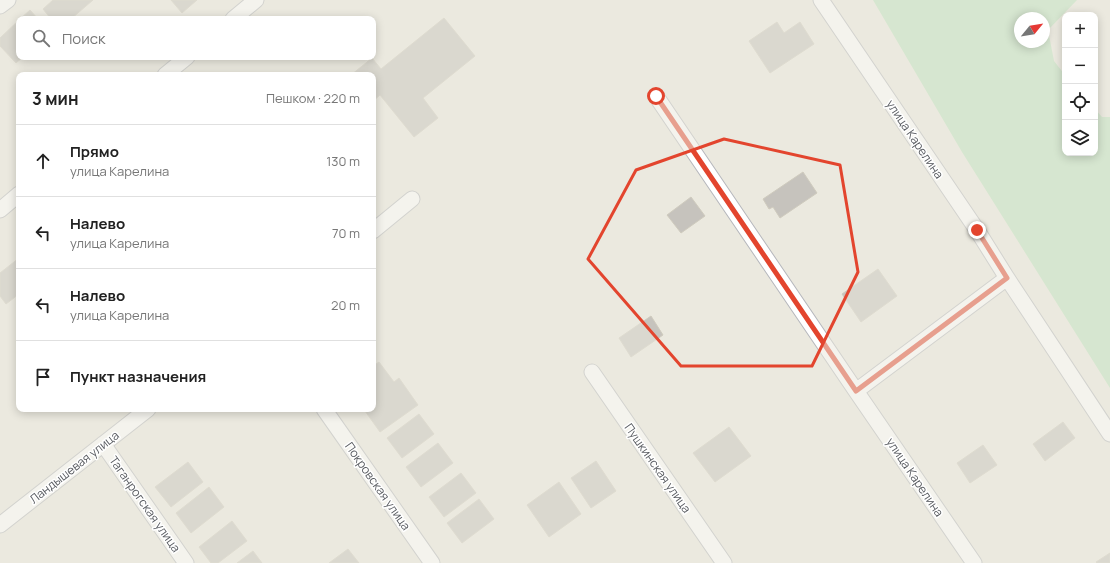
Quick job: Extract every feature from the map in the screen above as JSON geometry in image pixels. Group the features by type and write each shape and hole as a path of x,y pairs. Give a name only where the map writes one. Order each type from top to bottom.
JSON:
{"street":[{"path":"0,6 8,0"},
{"path":"237,16 256,0"},
{"name":"улица Карелина","path":"821,0 972,224 1110,434"},
{"path":"169,72 183,60"},
{"name":"улица Карелина","path":"656,96 974,563"},
{"path":"0,210 16,197"},
{"path":"376,229 412,199"},
{"path":"856,391 1007,278"},
{"name":"Пушкинская улица","path":"592,372 724,563"},
{"name":"Ландышевая улица","path":"0,525 144,412"},
{"name":"Покровская улица","path":"326,412 432,563"},
{"name":"Таганрогская улица","path":"103,444 186,563"}],"highlighted area":[{"path":"724,139 840,165 858,272 812,366 681,366 588,259 636,170"}],"green space":[{"path":"873,0 1077,0 1065,12 1062,12 1062,16 1050,28 1050,12 1014,12 1014,48 1050,48 1050,40 1054,61 1062,71 1062,156 1098,156 1098,112 1102,117 1110,117 1110,388 962,152"}],"building":[{"path":"53,0 93,0 74,16 49,16 43,9"},
{"path":"171,0 197,0 182,13"},
{"path":"30,10 35,16 23,16"},
{"path":"444,18 475,56 423,98 438,118 414,137 380,95 376,98 376,72 355,72 370,60 374,60 381,69"},
{"path":"777,22 784,33 800,22 814,44 770,73 749,41"},
{"path":"16,23 16,60 20,60 16,63 0,46 0,38"},
{"path":"803,172 817,193 780,218 773,207 769,209 763,199"},
{"path":"691,197 705,216 681,233 667,215"},
{"path":"16,260 16,296 6,304 0,296 0,273"},
{"path":"878,269 897,296 861,322 842,294"},
{"path":"651,316 663,335 631,357 619,338"},
{"path":"379,362 394,382 399,378 418,405 380,432 366,412 376,412 376,364"},
{"path":"419,414 434,434 402,458 387,438"},
{"path":"1063,422 1075,438 1045,461 1033,444"},
{"path":"729,427 751,456 715,482 693,453"},
{"path":"438,443 453,463 421,487 406,467"},
{"path":"983,445 997,465 970,483 957,463"},
{"path":"596,461 616,491 591,508 571,478"},
{"path":"188,462 203,482 171,507 155,487"},
{"path":"461,473 476,493 444,517 429,497"},
{"path":"559,482 581,514 549,537 527,505"},
{"path":"209,487 224,507 191,533 176,513"},
{"path":"479,499 494,519 462,543 447,523"},
{"path":"232,521 247,541 218,563 211,563 199,547"},
{"path":"348,549 359,563 329,563"},
{"path":"253,551 262,563 237,563"},
{"path":"1110,553 1110,563 1096,562"}],"route":[{"path":"656,96 856,391 1007,278 977,230"}]}
